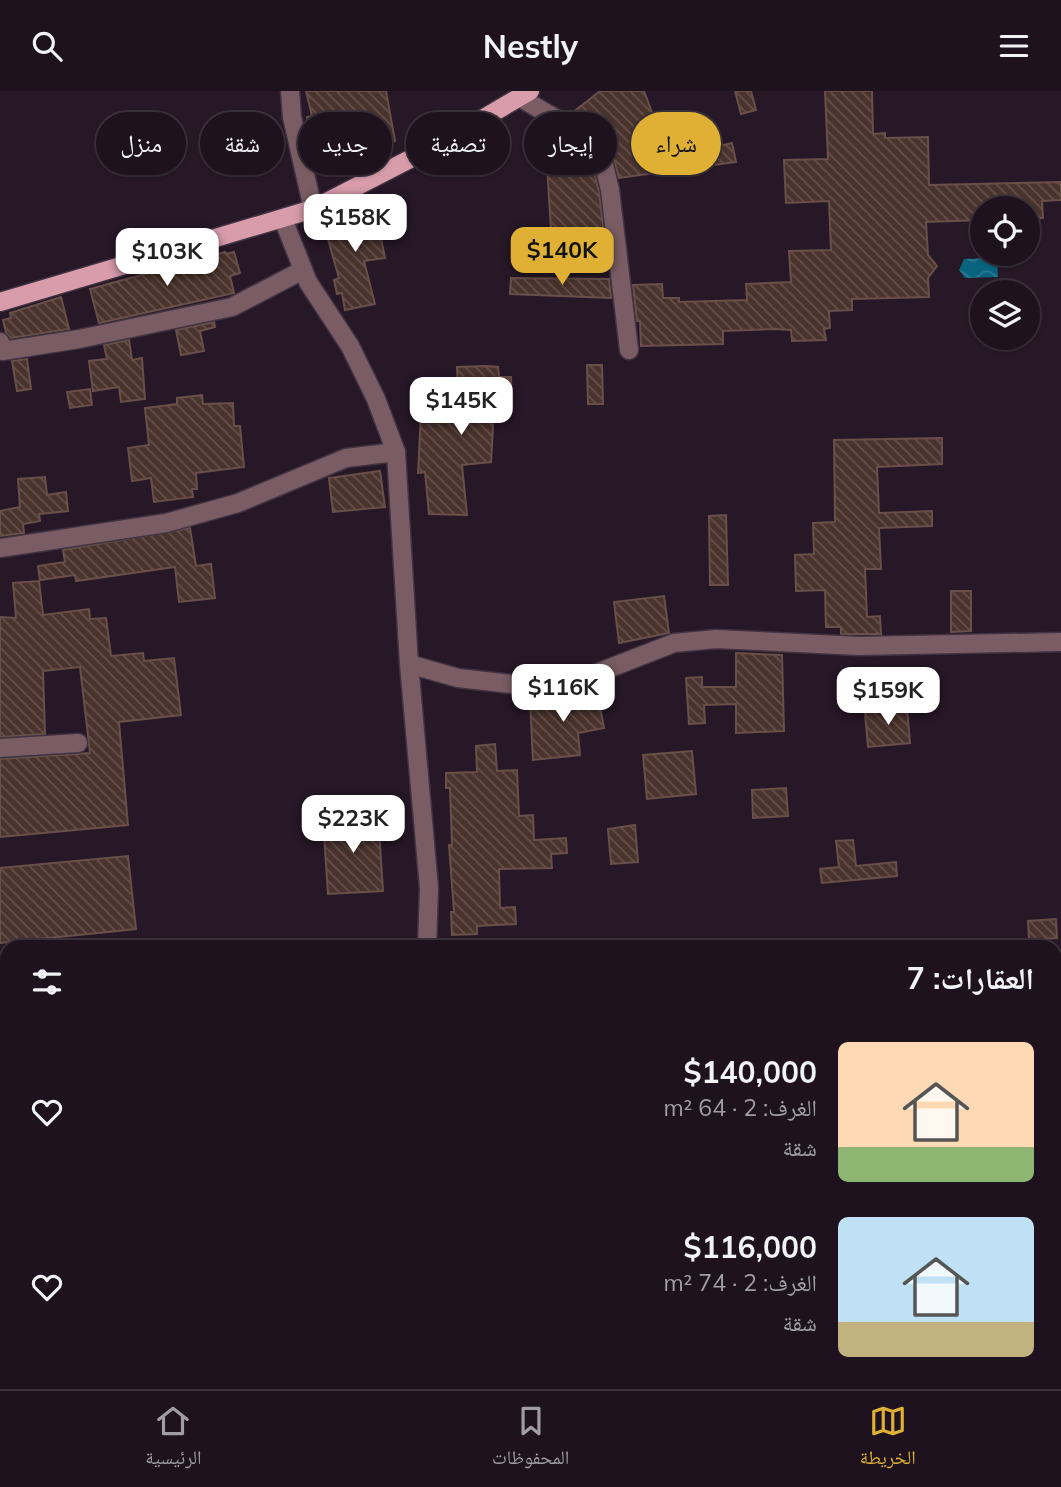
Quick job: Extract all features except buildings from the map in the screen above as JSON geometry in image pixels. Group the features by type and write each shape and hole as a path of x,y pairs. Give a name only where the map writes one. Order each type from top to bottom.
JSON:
{"main road":[{"path":"0,302 313,209 443,142 525,94"}],"street":[{"path":"290,91 292,117 313,209"},
{"path":"525,94 599,144 610,190 629,350"},
{"path":"283,219 303,270 350,346 376,399 396,452 409,664 429,888 426,940"},
{"path":"0,342 3,351 79,339 232,307 303,270"},
{"path":"0,548 166,523 202,514 301,479 345,459 396,452"},
{"path":"409,664 458,678 529,686 574,682 674,643 716,639 859,646 1061,642"},
{"path":"0,748 78,743"}],"water":[{"path":"964,259 970,259 970,266 997,266 998,277 965,278 959,270"}]}
